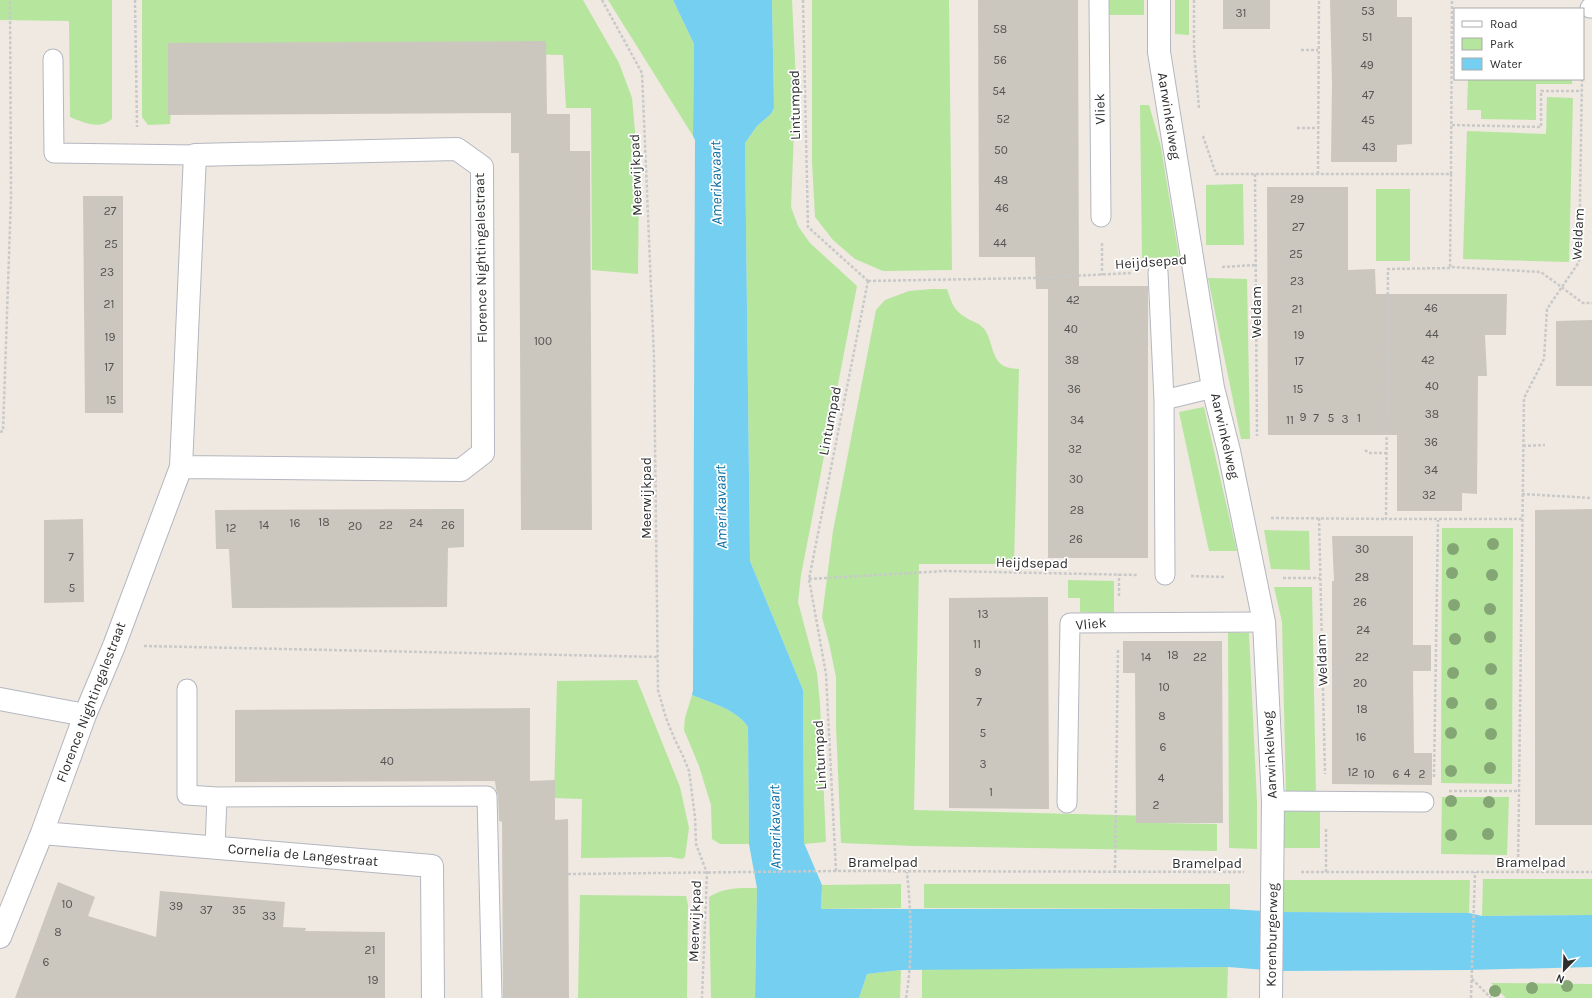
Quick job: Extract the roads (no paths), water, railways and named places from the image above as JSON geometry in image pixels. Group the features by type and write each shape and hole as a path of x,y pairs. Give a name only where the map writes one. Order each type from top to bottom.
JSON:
{"street":[{"name":"Aarwinkelweg","path":"1159,0 1159,52 1214,388 1229,451 1264,622 1273,801 1273,872"},
{"name":"Florence Nightingalestraat","path":"0,937 42,833 85,714 114,646 181,467 195,155 457,149 482,167 482,453 461,470 181,467"},
{"path":"0,699 85,714"},
{"name":"Cornelia de Langestraat","path":"42,833 432,866 433,998"},
{"name":"Korenburgerweg","path":"1272,989 1273,872"}],"lane":[{"name":"Vliek","path":"1099,0 1102,217"},
{"path":"54,59 54,153 195,155"},
{"path":"1158,272 1164,400 1165,575"},
{"path":"1164,400 1214,388"},
{"name":"Vliek","path":"1067,803 1070,623 1264,622"},
{"path":"187,689 186,795 217,797 487,796 492,998"},
{"path":"215,847 217,797"},
{"path":"1273,801 1424,802"}],"water":[{"name":"Amerikavaart","path":"673,0 772,0 774,108 771,114 757,126 745,143 750,561 803,690 804,843 822,885 821,909 1230,909 1279,912 1469,913 1482,916 1592,915 1592,967 1467,970 1279,971 1228,967 901,970 867,974 859,998 755,998 757,888 749,844 748,727 730,711 692,695 695,140 693,136 694,44"}]}
